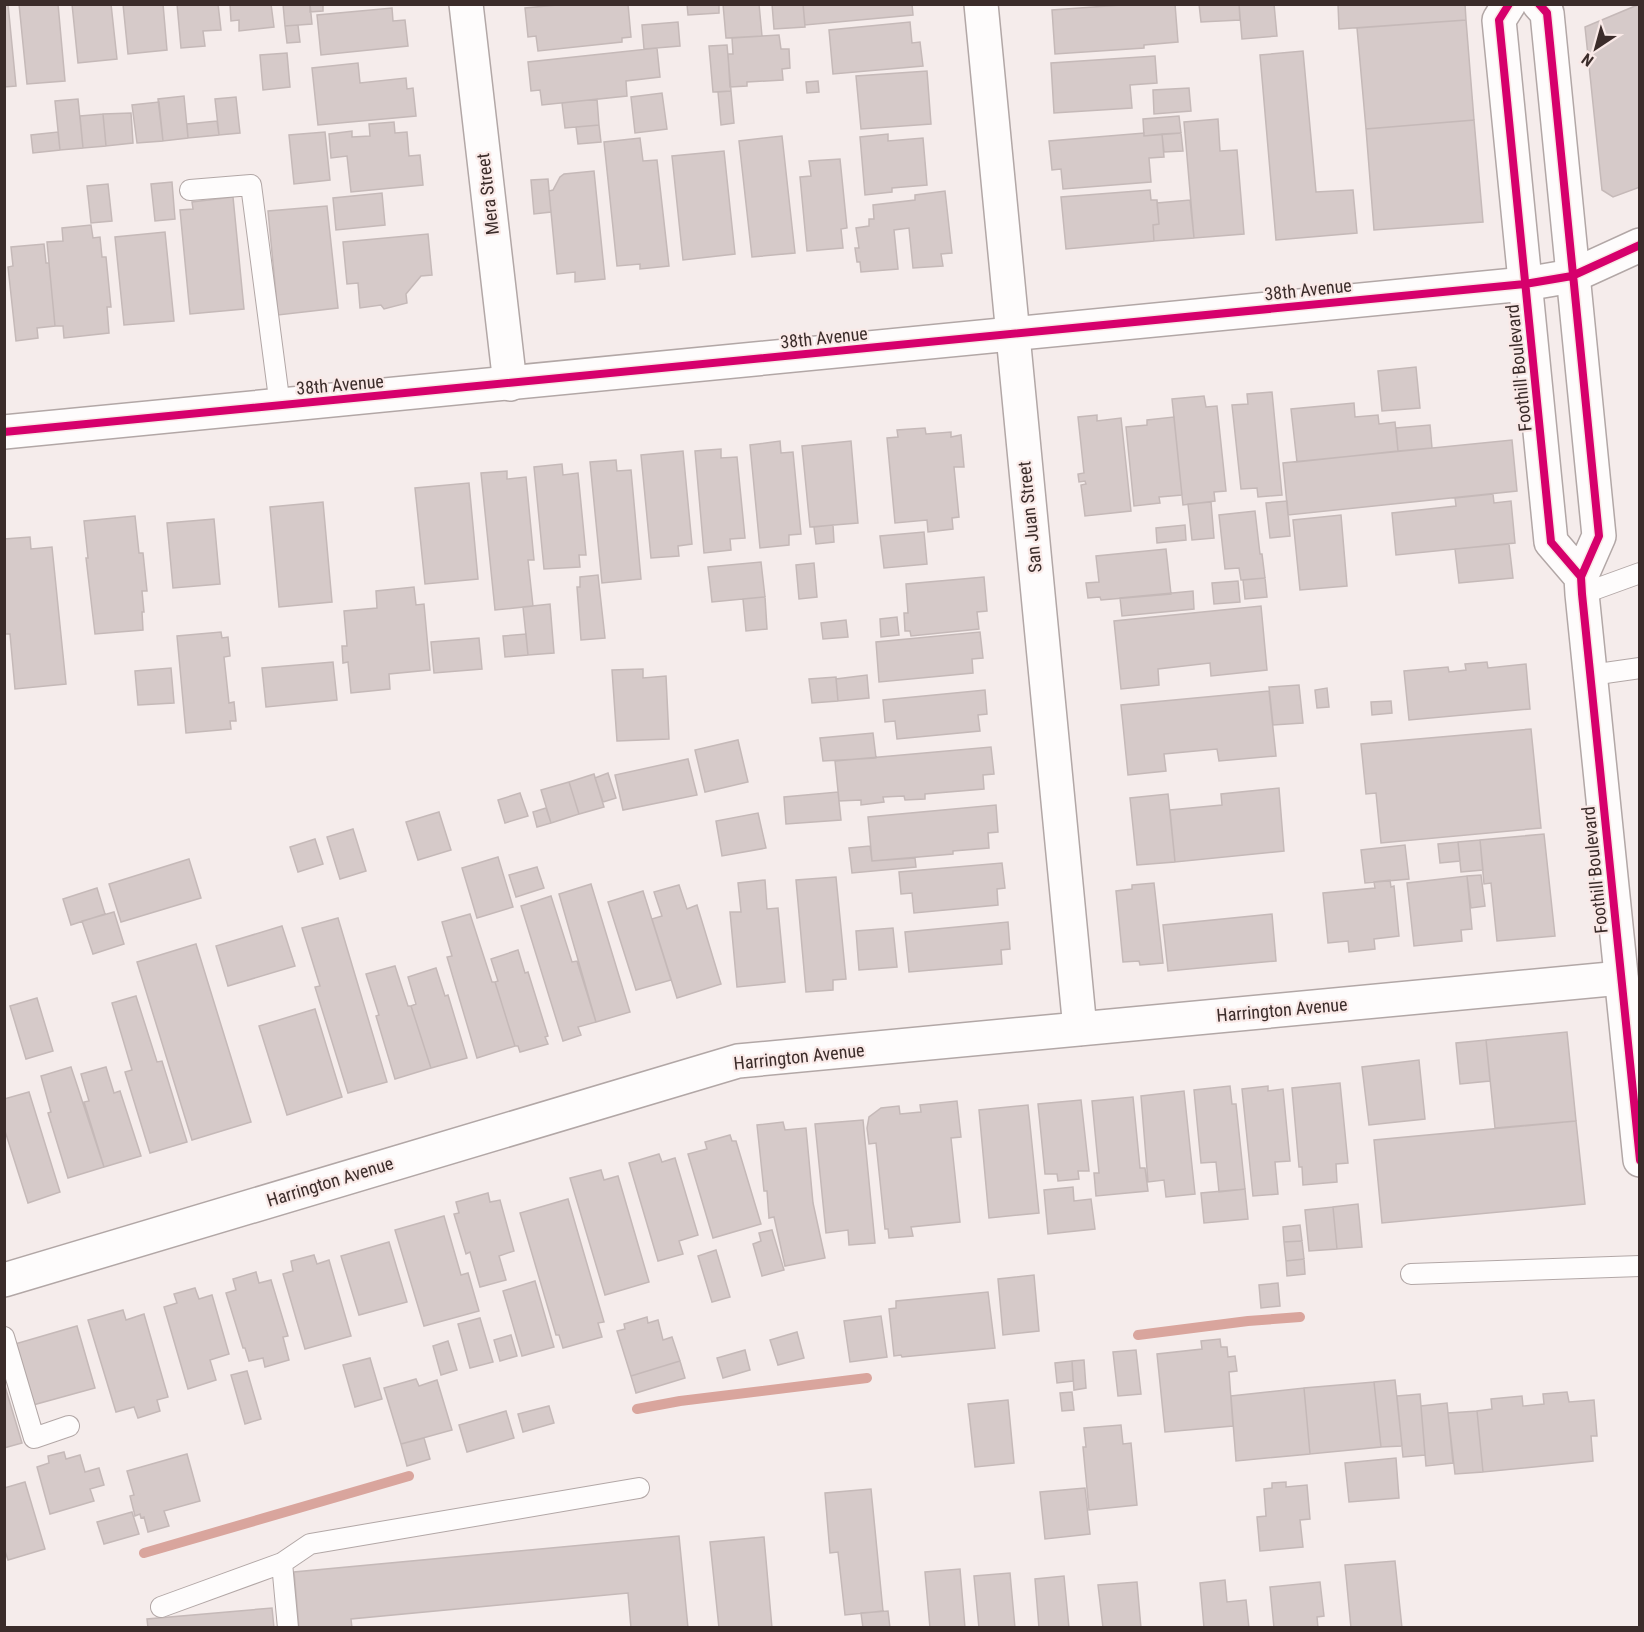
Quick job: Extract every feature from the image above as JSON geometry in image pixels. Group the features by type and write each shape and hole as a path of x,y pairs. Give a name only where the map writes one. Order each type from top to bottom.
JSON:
{"street":[{"name":"Mera Street","path":"466,4 510,384"},
{"name":"San Juan Street","path":"981,4 1080,1029"},
{"name":"Foothill Boulevard","path":"1509,4 1499,20 1551,542 1581,586 1640,1160"},
{"path":"1539,4 1546,13 1599,536 1581,586"},
{"name":"38th Avenue","path":"4,432 1525,284 1572,276 1640,245"},
{"name":"Harrington Avenue","path":"4,1280 738,1061 1621,978"}],"lane":[{"path":"190,190 251,185 280,406"},
{"path":"1581,586 1638,574"},
{"path":"1591,675 1640,668"},
{"path":"1411,1274 1640,1266"},
{"path":"4,1337 34,1438 69,1426"},
{"path":"160,1607 282,1563 310,1544 639,1488"},
{"path":"282,1563 288,1628"}],"building":[{"path":"4,4 8,4 16,86 4,87"},
{"path":"19,4 58,4 65,81 27,84"},
{"path":"72,4 111,4 117,59 78,63"},
{"path":"123,4 163,4 167,50 128,54"},
{"path":"177,4 218,4 221,30 203,31 205,46 181,48"},
{"path":"230,4 271,4 274,27 239,31 239,20 231,21"},
{"path":"283,4 310,4 312,24 285,26"},
{"path":"310,4 323,4 323,11 310,12"},
{"path":"568,4 628,4 631,37 622,38 622,42 538,51 536,36 528,37 525,8"},
{"path":"687,4 719,4 719,13 688,15"},
{"path":"723,4 759,4 762,36 726,38"},
{"path":"772,4 803,4 805,27 774,29"},
{"path":"803,4 912,4 913,15 805,25"},
{"path":"1135,4 1175,4 1178,42 1144,45 1144,48 1055,54 1052,10"},
{"path":"1199,4 1239,4 1240,20 1201,22"},
{"path":"1239,4 1274,4 1277,36 1242,39"},
{"path":"1338,4 1465,4 1466,20 1339,29"},
{"path":"1640,4 1640,187 1613,197 1602,190 1585,27"},
{"path":"392,8 393,21 405,20 408,46 321,55 317,15"},
{"path":"1466,20 1474,120 1366,129 1357,28"},
{"path":"678,22 680,46 644,49 642,25"},
{"path":"910,22 912,43 920,42 923,66 833,74 829,30"},
{"path":"298,25 300,42 287,43 285,26"},
{"path":"779,35 781,49 789,49 790,68 782,69 783,80 747,82 747,86 730,87 728,54 733,54 732,38"},
{"path":"727,45 731,91 713,92 709,46"},
{"path":"657,48 660,77 626,81 627,96 542,105 540,90 531,91 528,62"},
{"path":"1303,51 1316,192 1353,190 1357,233 1276,240 1260,55"},
{"path":"287,53 290,87 263,90 260,55"},
{"path":"1155,56 1157,83 1130,85 1132,108 1054,113 1051,63"},
{"path":"358,63 360,83 406,78 407,89 413,88 416,116 318,125 312,68"},
{"path":"927,71 931,124 861,129 856,76"},
{"path":"818,81 819,92 807,93 806,82"},
{"path":"1189,88 1191,111 1154,114 1153,90"},
{"path":"731,91 734,123 721,125 718,92"},
{"path":"662,93 667,129 635,133 631,97"},
{"path":"184,96 188,138 163,141 158,99"},
{"path":"236,97 240,133 219,135 215,99"},
{"path":"78,99 83,148 60,150 55,101"},
{"path":"597,99 599,125 565,128 562,103"},
{"path":"159,102 163,141 137,143 132,105"},
{"path":"131,113 133,143 106,146 103,114"},
{"path":"103,114 106,146 83,148 80,116"},
{"path":"1179,116 1181,133 1144,136 1143,119"},
{"path":"1218,119 1220,151 1237,150 1244,234 1194,238 1184,122"},
{"path":"1474,120 1483,222 1374,230 1366,129"},
{"path":"217,121 219,135 188,138 187,124"},
{"path":"394,122 395,133 407,132 409,156 420,155 423,185 351,192 347,156 331,158 329,134 352,131 352,137 370,136 369,124"},
{"path":"599,125 601,142 578,144 576,127"},
{"path":"58,132 60,150 33,153 31,135"},
{"path":"325,132 330,180 294,184 289,135"},
{"path":"1144,133 1144,136 1162,134 1164,157 1149,158 1151,182 1063,189 1061,169 1052,170 1049,141"},
{"path":"1181,133 1183,151 1164,152 1162,134"},
{"path":"888,134 888,141 923,138 927,185 892,188 892,192 865,195 860,137"},
{"path":"782,136 795,253 752,257 739,141"},
{"path":"640,138 643,161 657,160 669,266 640,269 640,264 617,266 604,142"},
{"path":"724,151 735,254 683,260 672,156"},
{"path":"840,159 847,228 841,229 843,248 807,251 800,177 811,176 809,161"},
{"path":"594,171 605,279 575,282 575,272 557,274 549,191 553,190 564,174"},
{"path":"548,179 551,212 534,214 531,180"},
{"path":"172,182 175,219 155,221 151,184"},
{"path":"108,184 112,221 91,223 87,186"},
{"path":"1150,190 1151,200 1157,200 1159,224 1153,225 1154,241 1066,249 1061,197"},
{"path":"945,191 952,253 941,254 943,266 913,268 909,228 894,230 898,269 861,272 855,248 859,248 856,228 869,226 869,219 874,219 873,205 915,200 915,195"},
{"path":"382,193 385,225 336,230 333,198"},
{"path":"233,197 244,309 190,314 180,210 193,209 192,202"},
{"path":"1190,200 1194,238 1154,241 1153,225 1159,224 1157,203"},
{"path":"327,206 338,308 278,315 268,211"},
{"path":"91,225 93,238 100,237 102,257 106,257 111,307 107,307 109,333 64,338 63,326 55,326 47,242 63,241 62,228"},
{"path":"165,232 174,321 124,325 115,237"},
{"path":"428,234 432,275 421,276 406,294 407,303 384,309 381,305 360,308 358,283 347,284 343,242"},
{"path":"44,244 46,263 49,263 55,326 37,328 38,338 16,341 8,267 13,266 11,247"},
{"path":"1416,367 1420,408 1382,411 1378,371"},
{"path":"1272,392 1282,495 1258,497 1257,488 1241,489 1232,405 1248,404 1247,394"},
{"path":"1204,396 1206,407 1217,406 1226,491 1214,492 1215,501 1183,505 1172,399"},
{"path":"1354,403 1355,417 1378,415 1379,424 1395,422 1398,451 1297,462 1291,409"},
{"path":"1097,415 1097,421 1121,418 1131,511 1085,516 1081,485 1086,484 1085,481 1079,482 1078,474 1084,473 1078,417"},
{"path":"1174,417 1182,495 1159,497 1160,503 1134,506 1126,427 1147,425 1147,420"},
{"path":"1430,425 1432,448 1398,451 1396,428"},
{"path":"925,428 926,434 951,432 951,437 961,435 964,467 954,467 959,517 952,518 953,529 928,532 927,520 895,523 887,438 898,437 897,430"},
{"path":"1512,440 1517,491 1288,515 1283,463"},
{"path":"780,441 781,453 793,452 801,534 789,535 789,545 760,548 750,445"},
{"path":"851,441 858,523 810,527 802,446"},
{"path":"721,449 721,458 737,457 745,538 730,539 731,550 704,553 695,451"},
{"path":"683,451 692,544 678,546 679,556 651,558 641,455"},
{"path":"616,460 617,471 631,470 641,579 602,583 590,462"},
{"path":"562,464 563,475 578,473 586,555 579,555 580,567 544,569 534,467"},
{"path":"507,471 507,479 526,477 534,560 528,560 533,606 495,610 481,473"},
{"path":"469,483 478,579 425,584 415,488"},
{"path":"1493,494 1494,503 1511,501 1515,543 1396,555 1392,513 1456,506 1455,498"},
{"path":"1287,501 1290,536 1270,538 1266,503"},
{"path":"323,502 332,602 279,607 270,507"},
{"path":"1211,502 1214,538 1192,540 1188,504"},
{"path":"1255,511 1265,578 1241,580 1239,568 1225,569 1219,515"},
{"path":"1341,515 1347,586 1300,590 1293,520"},
{"path":"135,516 139,553 143,553 147,591 142,591 143,630 95,634 84,521"},
{"path":"214,519 220,584 173,588 167,523"},
{"path":"833,525 834,542 816,544 814,527"},
{"path":"1185,525 1186,540 1157,543 1156,528"},
{"path":"924,532 927,564 884,568 880,536"},
{"path":"30,537 31,549 52,547 66,684 15,689 10,634 4,634 4,539"},
{"path":"1509,544 1513,578 1459,583 1455,549"},
{"path":"1166,549 1171,594 1101,600 1100,597 1088,598 1086,583 1099,582 1096,556"},
{"path":"761,562 765,597 712,602 708,567"},
{"path":"814,563 817,597 799,599 796,565"},
{"path":"598,575 605,638 581,640 577,587 580,587 580,577"},
{"path":"984,577 987,611 977,612 979,629 911,636 910,631 905,631 904,613 908,613 906,584"},
{"path":"1265,578 1267,597 1245,599 1243,580"},
{"path":"1238,581 1240,602 1214,604 1212,583"},
{"path":"414,587 416,605 424,604 430,670 389,674 390,689 351,693 348,662 343,663 342,646 347,646 344,611 377,608 376,591"},
{"path":"1193,591 1194,609 1122,616 1120,598"},
{"path":"765,597 767,629 746,631 743,599"},
{"path":"550,604 554,653 528,655 523,607"},
{"path":"1261,606 1267,670 1211,676 1210,663 1158,669 1159,685 1121,689 1114,621"},
{"path":"897,617 899,635 881,637 880,619"},
{"path":"846,620 848,637 823,639 821,623"},
{"path":"221,632 222,638 228,637 230,656 224,657 229,703 234,702 236,721 230,721 231,729 186,733 177,636"},
{"path":"980,632 983,658 972,659 973,673 879,682 876,642"},
{"path":"526,634 528,655 505,657 503,636"},
{"path":"479,638 482,669 434,673 431,642"},
{"path":"333,662 337,700 266,707 262,668"},
{"path":"1487,662 1488,668 1526,664 1530,709 1409,720 1404,671 1448,667 1449,672 1466,670 1465,664"},
{"path":"171,668 174,703 138,705 135,671"},
{"path":"643,669 643,678 666,676 669,739 617,741 612,670"},
{"path":"867,675 869,698 838,701 836,679"},
{"path":"836,677 838,701 812,703 809,679"},
{"path":"1299,685 1303,723 1273,725 1269,687"},
{"path":"1327,688 1329,707 1317,708 1315,690"},
{"path":"985,690 987,714 978,715 980,731 897,739 895,721 885,722 883,700"},
{"path":"1269,691 1276,756 1219,761 1217,749 1164,754 1166,771 1128,775 1121,705"},
{"path":"1391,701 1392,713 1372,715 1371,702"},
{"path":"1531,729 1541,828 1381,843 1376,793 1366,794 1361,744"},
{"path":"873,733 876,758 823,761 820,738"},
{"path":"738,740 748,782 705,792 695,750"},
{"path":"991,747 994,774 983,775 984,789 925,794 925,799 905,800 904,796 883,797 884,802 861,805 861,800 839,801 835,761"},
{"path":"688,759 697,795 623,810 615,775"},
{"path":"608,773 616,798 603,802 595,778"},
{"path":"594,774 604,807 579,814 569,782"},
{"path":"569,782 579,814 551,823 541,790"},
{"path":"1279,788 1284,851 1175,862 1170,810 1222,805 1221,794"},
{"path":"838,792 841,820 786,824 784,797"},
{"path":"520,793 528,816 505,823 498,800"},
{"path":"1168,794 1175,862 1137,865 1130,798"},
{"path":"996,805 998,832 988,833 989,848 953,851 953,854 872,861 868,817"},
{"path":"546,808 551,823 537,827 533,812"},
{"path":"439,812 451,850 418,860 406,822"},
{"path":"758,813 766,848 722,856 716,821"},
{"path":"353,829 366,871 340,879 327,837"},
{"path":"1544,834 1555,936 1497,941 1491,883 1484,884 1480,840"},
{"path":"315,839 323,864 298,872 290,847"},
{"path":"1480,840 1483,870 1461,872 1458,842"},
{"path":"1458,842 1460,861 1440,863 1438,844"},
{"path":"1405,845 1409,879 1365,883 1361,850"},
{"path":"870,846 872,861 915,858 916,867 852,873 849,848"},
{"path":"498,857 513,907 477,918 462,868"},
{"path":"189,859 201,898 121,922 109,884"},
{"path":"1002,863 1005,888 997,889 998,905 914,913 912,893 901,894 899,872"},
{"path":"537,867 544,888 516,897 509,875"},
{"path":"1481,875 1485,906 1471,908 1467,876"},
{"path":"1467,876 1472,929 1461,930 1462,941 1414,946 1407,883"},
{"path":"836,877 846,979 833,980 833,990 806,992 796,880"},
{"path":"765,880 767,909 778,908 785,982 737,987 730,912 741,912 738,883"},
{"path":"1390,880 1391,887 1394,886 1399,936 1374,939 1375,949 1349,952 1348,941 1328,943 1323,893 1375,888 1374,882"},
{"path":"1154,883 1163,963 1140,965 1139,961 1123,962 1116,891 1132,889 1132,885"},
{"path":"591,884 630,1012 596,1022 559,894"},
{"path":"679,885 687,909 697,905 721,984 677,998 652,919 662,916 654,892"},
{"path":"97,888 105,914 71,925 63,899"},
{"path":"643,891 671,980 636,990 608,902"},
{"path":"551,896 572,962 577,961 596,1022 578,1027 581,1035 563,1041 521,906"},
{"path":"114,912 124,944 93,954 82,921"},
{"path":"470,914 515,1046 477,1058 447,957 452,956 442,922"},
{"path":"1272,914 1276,961 1168,971 1163,925"},
{"path":"338,918 387,1082 348,1093 315,987 320,986 302,928"},
{"path":"1008,922 1010,949 1001,950 1002,964 909,972 905,932"},
{"path":"282,926 295,966 228,986 216,946"},
{"path":"893,928 897,967 859,970 856,931"},
{"path":"196,944 251,1122 192,1140 137,962"},
{"path":"518,950 525,973 528,972 548,1036 545,1037 548,1044 520,1052 518,1046 515,1046 495,982 498,981 491,959"},
{"path":"395,966 431,1068 395,1079 366,974"},
{"path":"436,968 445,996 448,995 467,1058 431,1068 411,1006 416,1004 408,977"},
{"path":"136,996 157,1062 162,1061 187,1142 150,1153 125,1072 132,1070 112,1003"},
{"path":"37,998 53,1051 26,1059 10,1006"},
{"path":"315,1009 342,1097 287,1115 259,1026"},
{"path":"1567,1032 1576,1121 1495,1128 1486,1040"},
{"path":"1486,1040 1490,1081 1460,1084 1456,1043"},
{"path":"1419,1060 1425,1119 1369,1125 1362,1067"},
{"path":"71,1067 104,1167 68,1178 48,1113 51,1112 41,1076"},
{"path":"106,1067 114,1093 120,1091 141,1156 104,1167 84,1102 89,1101 81,1074"},
{"path":"1340,1083 1348,1163 1336,1164 1337,1182 1303,1185 1302,1167 1299,1167 1292,1088"},
{"path":"1230,1086 1232,1104 1236,1104 1245,1189 1219,1192 1216,1162 1201,1163 1194,1090"},
{"path":"1268,1086 1268,1091 1283,1089 1290,1161 1275,1162 1278,1194 1253,1196 1242,1089"},
{"path":"1184,1091 1195,1194 1166,1197 1164,1180 1148,1182 1141,1096"},
{"path":"29,1092 60,1192 28,1203 4,1128 4,1099"},
{"path":"1133,1097 1140,1168 1145,1168 1148,1191 1096,1196 1094,1173 1099,1173 1092,1101"},
{"path":"1081,1100 1089,1171 1078,1171 1079,1179 1058,1181 1057,1174 1045,1174 1038,1104"},
{"path":"957,1101 961,1137 951,1138 960,1222 911,1227 913,1236 889,1238 888,1229 885,1229 876,1143 869,1144 867,1128 869,1117 881,1108 899,1106 900,1114 921,1112 920,1105"},
{"path":"1028,1105 1039,1213 989,1218 979,1110"},
{"path":"863,1120 875,1243 849,1245 848,1230 826,1233 815,1124"},
{"path":"1576,1121 1585,1204 1382,1223 1374,1140"},
{"path":"783,1122 785,1130 806,1128 813,1203 825,1258 785,1266 774,1217 769,1218 757,1125"},
{"path":"730,1135 732,1141 736,1141 761,1224 713,1238 688,1154 707,1149 705,1142"},
{"path":"659,1154 662,1162 675,1158 698,1235 679,1241 683,1254 658,1261 629,1163"},
{"path":"601,1170 604,1180 618,1176 649,1282 605,1295 570,1178"},
{"path":"1073,1187 1074,1201 1091,1199 1095,1229 1048,1234 1044,1190"},
{"path":"1245,1189 1248,1219 1204,1223 1201,1193"},
{"path":"488,1193 490,1202 500,1200 514,1251 499,1256 506,1280 480,1287 470,1252 466,1254 454,1214 459,1213 456,1202"},
{"path":"568,1199 604,1322 598,1323 602,1337 563,1348 559,1335 556,1335 520,1213"},
{"path":"1358,1204 1362,1247 1337,1249 1333,1207"},
{"path":"1333,1207 1337,1249 1309,1251 1305,1210"},
{"path":"444,1216 461,1275 468,1273 479,1311 424,1326 395,1230"},
{"path":"1300,1225 1302,1241 1284,1242 1283,1227"},
{"path":"772,1230 784,1270 762,1276 753,1244 761,1241 759,1233"},
{"path":"1302,1241 1304,1259 1286,1261 1284,1242"},
{"path":"389,1242 407,1302 359,1315 341,1256"},
{"path":"716,1250 730,1297 712,1302 698,1256"},
{"path":"314,1255 317,1264 329,1260 351,1336 305,1349 283,1274 293,1271 291,1261"},
{"path":"1304,1259 1305,1274 1287,1276 1286,1261"},
{"path":"256,1272 259,1283 271,1280 288,1336 283,1337 289,1360 265,1367 263,1358 249,1361 226,1293 236,1290 233,1279"},
{"path":"1034,1275 1039,1331 1003,1335 998,1279"},
{"path":"535,1281 554,1347 522,1356 503,1291"},
{"path":"1278,1283 1280,1306 1261,1308 1259,1285"},
{"path":"195,1288 199,1299 212,1295 229,1354 210,1360 216,1380 188,1389 164,1307 177,1303 174,1294"},
{"path":"988,1292 995,1348 894,1356 889,1309 896,1308 896,1301"},
{"path":"123,1310 126,1320 144,1314 168,1397 157,1400 160,1411 138,1418 134,1407 116,1412 88,1320"},
{"path":"881,1316 887,1357 850,1362 844,1321"},
{"path":"647,1317 648,1323 658,1320 663,1340 672,1337 680,1361 631,1376 617,1331 625,1329 624,1324"},
{"path":"480,1318 493,1362 470,1368 458,1324"},
{"path":"77,1326 95,1388 33,1405 15,1344"},
{"path":"797,1332 804,1358 778,1365 770,1340"},
{"path":"511,1335 517,1356 500,1361 494,1340"},
{"path":"1220,1339 1221,1347 1227,1347 1228,1357 1235,1356 1237,1371 1229,1372 1233,1426 1165,1432 1157,1354 1202,1349 1201,1341"},
{"path":"448,1341 457,1370 441,1375 433,1346"},
{"path":"745,1350 750,1370 723,1378 717,1358"},
{"path":"1136,1350 1141,1394 1118,1396 1113,1352"},
{"path":"370,1358 382,1399 355,1407 343,1365"},
{"path":"1084,1360 1086,1388 1074,1390 1072,1361"},
{"path":"680,1361 685,1378 636,1393 631,1376"},
{"path":"1072,1361 1073,1381 1057,1383 1055,1363"},
{"path":"247,1371 261,1419 245,1424 231,1375"},
{"path":"416,1379 419,1386 437,1380 452,1430 401,1444 384,1388"},
{"path":"1395,1380 1402,1446 1381,1447 1374,1382"},
{"path":"1374,1382 1381,1447 1310,1454 1304,1388"},
{"path":"4,1383 22,1443 4,1448"},
{"path":"1304,1388 1310,1454 1236,1461 1231,1396"},
{"path":"1072,1392 1074,1410 1062,1411 1060,1393"},
{"path":"1567,1392 1569,1402 1594,1400 1597,1436 1591,1436 1593,1461 1483,1472 1477,1411 1492,1409 1491,1399 1522,1396 1523,1406 1544,1404 1543,1394"},
{"path":"1420,1394 1425,1455 1403,1457 1397,1396"},
{"path":"1008,1400 1014,1463 975,1467 968,1404"},
{"path":"1447,1403 1453,1463 1426,1466 1421,1406"},
{"path":"549,1406 554,1423 523,1432 518,1414"},
{"path":"506,1411 514,1438 467,1452 459,1425"},
{"path":"1477,1411 1483,1472 1455,1474 1448,1413"},
{"path":"1121,1425 1123,1444 1131,1443 1137,1505 1089,1510 1083,1447 1086,1447 1084,1428"},
{"path":"424,1438 430,1459 407,1466 401,1444"},
{"path":"64,1452 66,1459 80,1455 85,1472 99,1468 104,1485 90,1489 94,1501 50,1514 37,1467 49,1463 48,1456"},
{"path":"187,1454 200,1501 164,1511 169,1526 148,1532 144,1517 141,1518 140,1514 135,1516 130,1496 134,1495 127,1471"},
{"path":"1396,1458 1399,1498 1349,1502 1345,1463"},
{"path":"25,1482 45,1549 8,1560 4,1548 4,1488"},
{"path":"1286,1482 1286,1487 1307,1485 1310,1519 1300,1520 1303,1547 1260,1551 1257,1517 1266,1516 1264,1489 1272,1488 1272,1483"},
{"path":"1085,1488 1090,1534 1045,1539 1040,1492"},
{"path":"871,1489 883,1611 845,1615 838,1552 830,1553 825,1493"},
{"path":"132,1512 139,1534 104,1544 97,1522"},
{"path":"679,1536 688,1628 631,1628 628,1593 351,1619 352,1628 299,1628 294,1572"},
{"path":"764,1537 772,1628 719,1628 710,1542"},
{"path":"1395,1561 1402,1628 1351,1628 1345,1565"},
{"path":"960,1569 965,1628 930,1628 925,1572"},
{"path":"1010,1573 1015,1628 979,1628 974,1576"},
{"path":"1064,1576 1069,1628 1039,1628 1035,1579"},
{"path":"1225,1580 1227,1602 1246,1600 1249,1628 1204,1628 1200,1583"},
{"path":"1137,1582 1141,1628 1103,1628 1098,1585"},
{"path":"1320,1582 1324,1616 1317,1617 1318,1628 1274,1628 1270,1587"},
{"path":"272,1608 274,1628 148,1628 147,1619"},
{"path":"888,1611 890,1628 863,1628 861,1613"}],"waterway":[{"path":"1138,1335 1300,1317"},
{"path":"637,1409 680,1401 867,1378"},
{"path":"144,1553 409,1476"}],"cycle path":[{"path":"1509,4 1499,20 1551,542 1581,577"},
{"path":"1539,4 1547,13 1599,536 1581,577 1582,594 1640,1160"},
{"path":"4,432 1525,284 1572,276 1640,245"}]}
